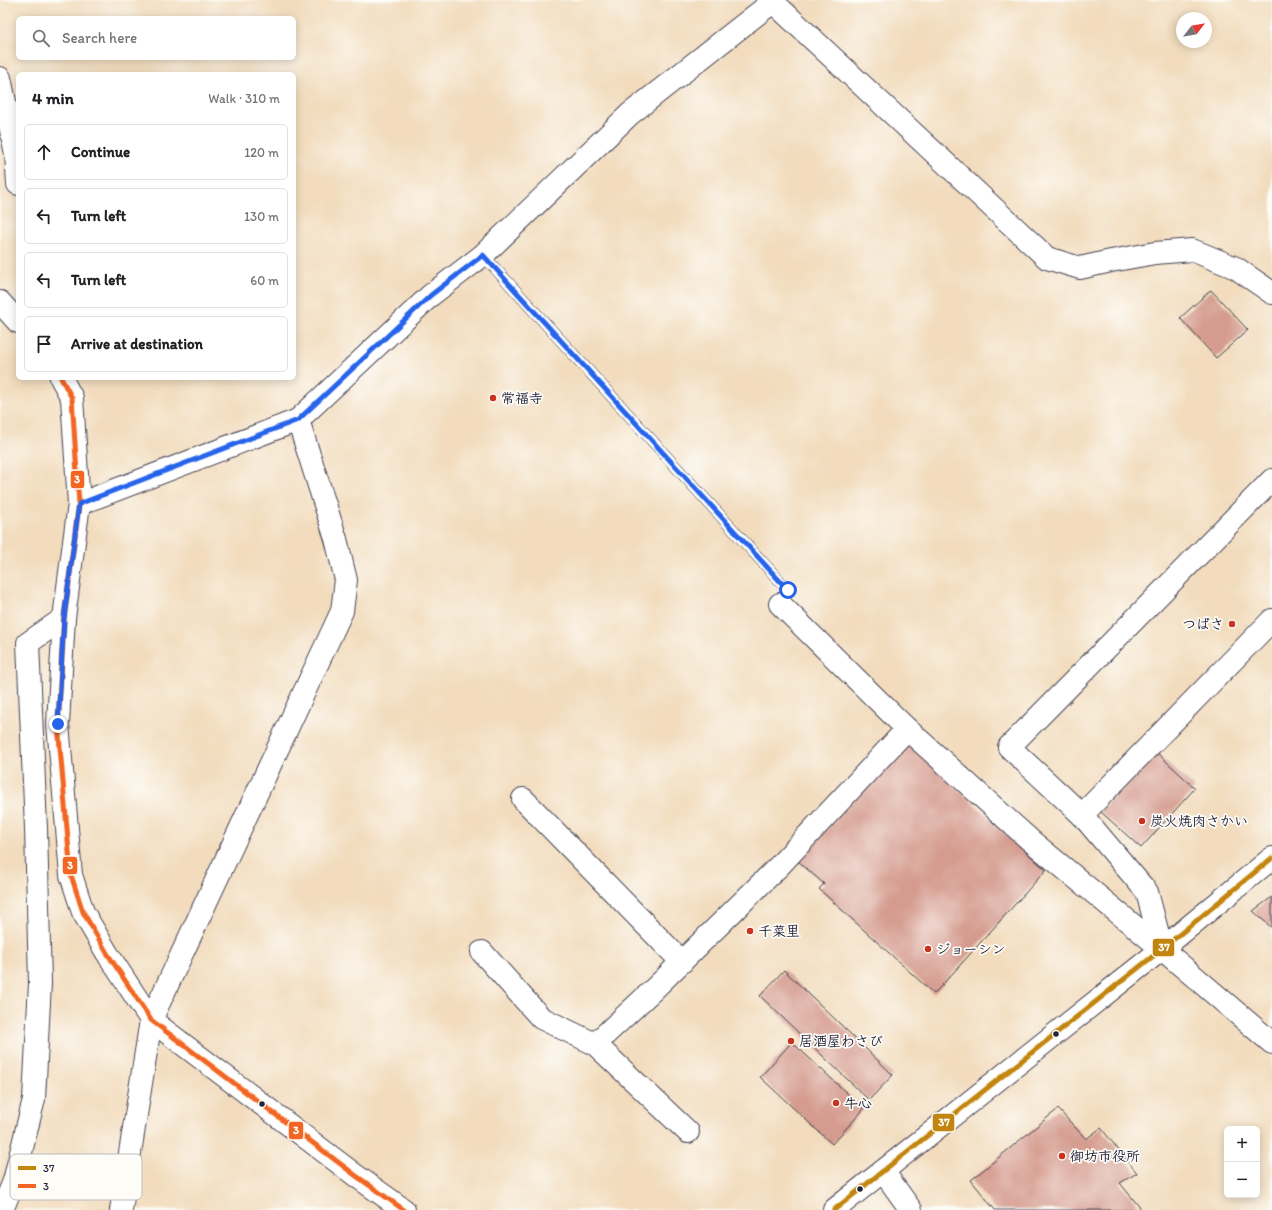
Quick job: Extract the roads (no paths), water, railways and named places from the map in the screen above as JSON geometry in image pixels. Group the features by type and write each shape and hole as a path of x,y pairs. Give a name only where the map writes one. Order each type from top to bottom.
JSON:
{"main road":[{"path":"79,504 298,420 431,295 483,255 630,114 774,1 1047,258 1080,268 1155,253 1192,250 1236,268 1272,293"},
{"path":"0,78 16,154"},
{"path":"0,302 16,320"},
{"path":"62,380 72,398 79,504 64,618 58,724 71,875 83,912 107,953 151,1020 355,1175 404,1210"},
{"path":"130,1154 151,1020 342,610 346,580 336,539 298,420"},
{"path":"1162,949 1147,892 1082,815 1009,747 1272,480"},
{"path":"780,604 907,730 1030,840 1162,949 1272,1043"},
{"path":"21,1154 34,1099 39,991 36,828 28,643 64,618"},
{"path":"1082,815 1272,620"},
{"path":"595,1044 682,962 779,866 907,730"},
{"path":"523,800 682,962"},
{"path":"834,1210 1162,949 1272,858"},
{"path":"482,952 542,1018 595,1044 688,1132"},
{"path":"883,1171 911,1210"},
{"path":"2,1210 10,1191"},
{"path":"121,1210 123,1200"}],"lane":[{"path":"483,255 788,590 780,604"}],"place":[{"name":"常福寺","path":"493,398"},
{"name":"つばさ","path":"1232,624"},
{"name":"炭火焼肉さかい","path":"1142,821"},
{"name":"千菜里","path":"750,931"},
{"name":"ジョーシン","path":"928,949"},
{"name":"居酒屋わさび","path":"791,1041"},
{"name":"牛心","path":"836,1103"},
{"name":"御坊市役所","path":"1062,1156"}]}
